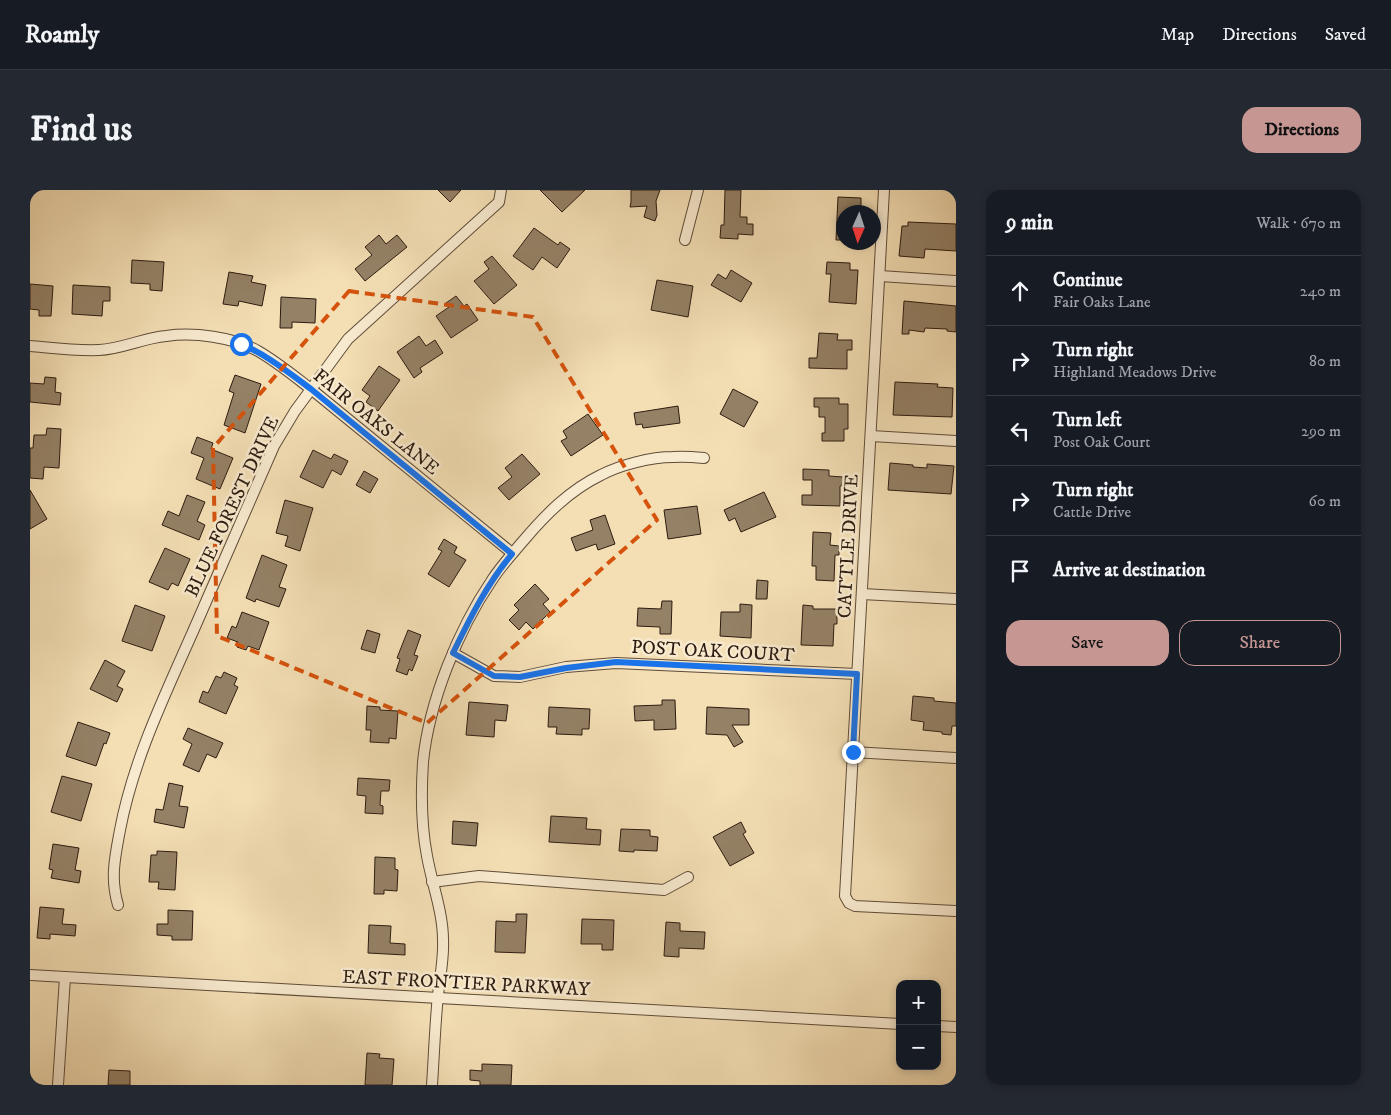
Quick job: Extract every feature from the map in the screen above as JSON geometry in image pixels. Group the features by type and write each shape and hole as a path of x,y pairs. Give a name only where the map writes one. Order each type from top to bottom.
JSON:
{"street":[{"name":"BLUE FOREST DRIVE","path":"118,905 113,880 118,843 126,801 138,760 274,446 291,416 348,339 499,202 501,190"},
{"path":"685,240 698,190"},
{"name":"CATTLE DRIVE","path":"884,190 844,896 849,903 855,906 956,911"},
{"path":"880,276 956,281"},
{"name":"FAIR OAKS LANE","path":"30,346 99,350 164,336 183,334 206,336 241,344 257,350 311,389 512,554"},
{"path":"871,436 956,441"},
{"path":"432,1085 443,941 440,910 426,854 422,820 423,762 437,698 453,653 479,600 492,580 537,524 570,493 602,474 641,461 672,456 704,458"},
{"path":"862,594 956,600"},
{"name":"POST OAK COURT","path":"453,653 494,676 520,677 566,668 616,662 857,674"},
{"path":"853,752 956,758"},
{"path":"432,882 479,876 664,890 688,878"},
{"name":"EAST FRONTIER PARKWAY","path":"30,975 896,1024"},
{"path":"58,1085 65,977"},
{"path":"941,1026 956,1028"}],"highlighted area":[{"path":"349,291 533,317 657,520 427,723 217,636 213,448"}],"building":[{"path":"438,190 461,190 450,202"},
{"path":"540,190 585,190 562,212"},
{"path":"631,190 660,190 656,201 657,215 655,221 644,217 647,206 630,207"},
{"path":"725,190 741,190 740,217 747,217 747,224 753,224 753,235 738,234 738,239 720,238 721,225 724,225"},
{"path":"838,197 861,198 861,205 838,205"},
{"path":"908,222 956,224 956,251 925,249 924,258 899,256 902,226 908,226"},
{"path":"534,228 558,245 560,242 570,249 557,268 542,257 533,270 513,256"},
{"path":"379,235 386,244 397,235 407,247 365,281 355,269 372,255 365,247"},
{"path":"492,256 517,285 494,304 474,281 489,269 484,262"},
{"path":"132,260 164,262 162,291 150,290 150,284 131,283"},
{"path":"827,262 850,263 850,270 858,270 856,304 829,302 831,274 826,274"},
{"path":"731,270 752,283 741,302 711,285 718,274 726,279"},
{"path":"229,272 253,276 251,282 266,285 262,306 239,301 238,306 223,304"},
{"path":"657,280 693,286 688,317 651,310"},
{"path":"30,284 53,286 51,316 39,316 39,310 30,309"},
{"path":"73,285 110,287 110,301 103,301 102,316 72,314"},
{"path":"456,296 464,306 467,304 478,320 451,338 436,316 449,307 446,303"},
{"path":"281,297 316,299 315,323 292,322 292,328 280,328"},
{"path":"904,301 956,306 956,332 947,331 947,329 925,328 924,332 909,330 909,334 902,334"},
{"path":"819,333 838,334 837,340 852,340 852,350 847,350 847,369 809,368 809,358 817,358"},
{"path":"419,336 426,346 435,340 443,353 420,368 422,372 414,378 397,352"},
{"path":"379,366 400,380 378,411 366,402 370,396 362,390"},
{"path":"235,375 261,384 245,433 224,425 234,393 229,391"},
{"path":"45,377 56,378 55,392 61,393 60,405 30,402 30,383 44,384"},
{"path":"895,382 938,384 937,387 953,388 952,417 893,415"},
{"path":"733,389 758,402 744,427 720,414"},
{"path":"814,398 839,398 839,404 848,404 848,429 844,429 844,441 822,441 822,433 825,433 825,417 819,417 819,407 814,407"},
{"path":"678,406 680,423 643,428 642,424 636,425 634,413"},
{"path":"588,414 603,435 571,456 561,441 567,438 563,431"},
{"path":"47,428 61,429 59,468 44,467 43,479 30,478 30,448 33,448 34,435 46,435"},
{"path":"197,437 213,443 211,449 233,458 220,489 196,479 204,458 191,453"},
{"path":"313,450 331,459 334,454 348,461 341,475 332,470 323,488 300,477"},
{"path":"522,454 540,474 509,500 498,488 512,477 505,468"},
{"path":"890,463 927,468 927,464 954,466 951,494 888,490"},
{"path":"803,469 829,470 829,476 843,477 842,486 840,486 840,506 802,505 802,495 812,495 812,480 803,480"},
{"path":"364,471 378,479 370,493 356,485"},
{"path":"30,490 47,519 30,529"},
{"path":"764,492 776,517 741,532 735,518 729,521 724,510"},
{"path":"187,495 205,502 197,521 205,525 199,540 162,525 168,511 179,516"},
{"path":"285,500 313,508 300,551 285,546 288,536 276,533"},
{"path":"697,506 701,534 668,539 664,510"},
{"path":"605,515 615,544 598,550 596,544 576,551 571,538 593,530 590,520"},
{"path":"813,532 831,533 830,545 839,546 839,555 835,555 834,581 816,580 816,566 812,566"},
{"path":"444,539 457,547 454,553 466,560 449,587 428,574 442,551 438,549"},
{"path":"165,548 190,559 178,586 172,583 168,590 149,582"},
{"path":"262,555 287,565 279,587 286,589 279,607 256,599 255,602 246,598"},
{"path":"757,580 768,581 767,599 756,599"},
{"path":"535,584 549,599 543,604 550,612 533,629 526,622 519,630 509,620 519,610 514,605"},
{"path":"662,601 672,601 671,634 660,634 660,627 637,626 638,608 661,609"},
{"path":"740,604 752,605 751,638 720,636 721,612 740,612"},
{"path":"135,605 165,616 152,651 122,641"},
{"path":"803,605 813,606 813,609 837,609 837,624 834,624 833,646 801,645"},
{"path":"242,612 269,622 259,650 248,646 246,650 237,647 238,642 227,638 232,626 236,628"},
{"path":"367,630 380,634 375,653 361,649"},
{"path":"408,630 421,635 414,655 418,656 412,671 409,669 407,675 396,671 400,659 397,658"},
{"path":"105,660 125,671 117,686 123,689 117,702 90,689"},
{"path":"224,672 237,678 234,685 238,687 226,714 199,702 203,691 208,693 216,676 221,678"},
{"path":"913,696 934,698 934,701 956,703 956,726 952,726 951,735 923,730 924,722 911,720"},
{"path":"662,700 675,700 676,729 654,730 654,720 635,721 634,706 662,705"},
{"path":"469,702 508,705 506,721 495,720 494,737 466,735"},
{"path":"367,706 380,707 380,710 398,711 396,739 389,738 389,743 370,742 371,730 366,730"},
{"path":"549,707 590,709 589,729 582,729 582,735 556,734 557,727 548,727"},
{"path":"707,707 749,709 749,725 732,725 743,742 734,747 727,735 706,734"},
{"path":"78,722 110,733 106,744 104,743 96,766 66,756"},
{"path":"188,728 223,743 216,758 207,754 199,772 183,765 192,744 183,739"},
{"path":"62,776 92,784 81,821 51,812"},
{"path":"358,778 390,780 389,791 381,791 380,805 383,806 383,814 365,813 366,796 357,795"},
{"path":"169,783 183,786 179,806 188,807 184,828 154,822 156,809 163,810"},
{"path":"551,816 587,818 586,829 601,830 600,845 549,842"},
{"path":"453,821 478,823 476,846 452,844"},
{"path":"741,822 746,832 743,834 754,853 730,866 713,837"},
{"path":"621,829 650,830 650,836 658,837 657,851 619,851"},
{"path":"53,844 79,848 75,870 81,871 79,883 51,878 53,870 49,869"},
{"path":"157,851 177,852 175,890 158,889 159,882 149,882 151,855 157,855"},
{"path":"375,857 395,858 395,869 398,870 397,891 384,890 384,894 374,894"},
{"path":"40,907 64,909 62,924 76,925 75,936 50,934 50,939 37,938"},
{"path":"168,910 193,911 192,940 172,940 172,936 157,935 157,924 168,924"},
{"path":"516,914 527,914 525,953 495,952 496,921 516,922"},
{"path":"582,919 614,920 613,950 602,950 602,944 581,944"},
{"path":"666,922 680,923 680,931 705,932 704,949 679,948 679,957 664,956"},
{"path":"369,925 391,926 390,943 405,944 405,955 368,953"},
{"path":"367,1053 380,1054 379,1058 394,1059 392,1085 365,1085"},
{"path":"482,1064 512,1065 511,1085 480,1085 480,1081 470,1080 470,1070 482,1071"},
{"path":"109,1070 130,1071 130,1085 108,1085"}],"route":[{"path":"241,344 257,350 311,389 512,554 479,600 453,653 494,676 520,677 566,668 616,662 857,674 853,752"}]}
